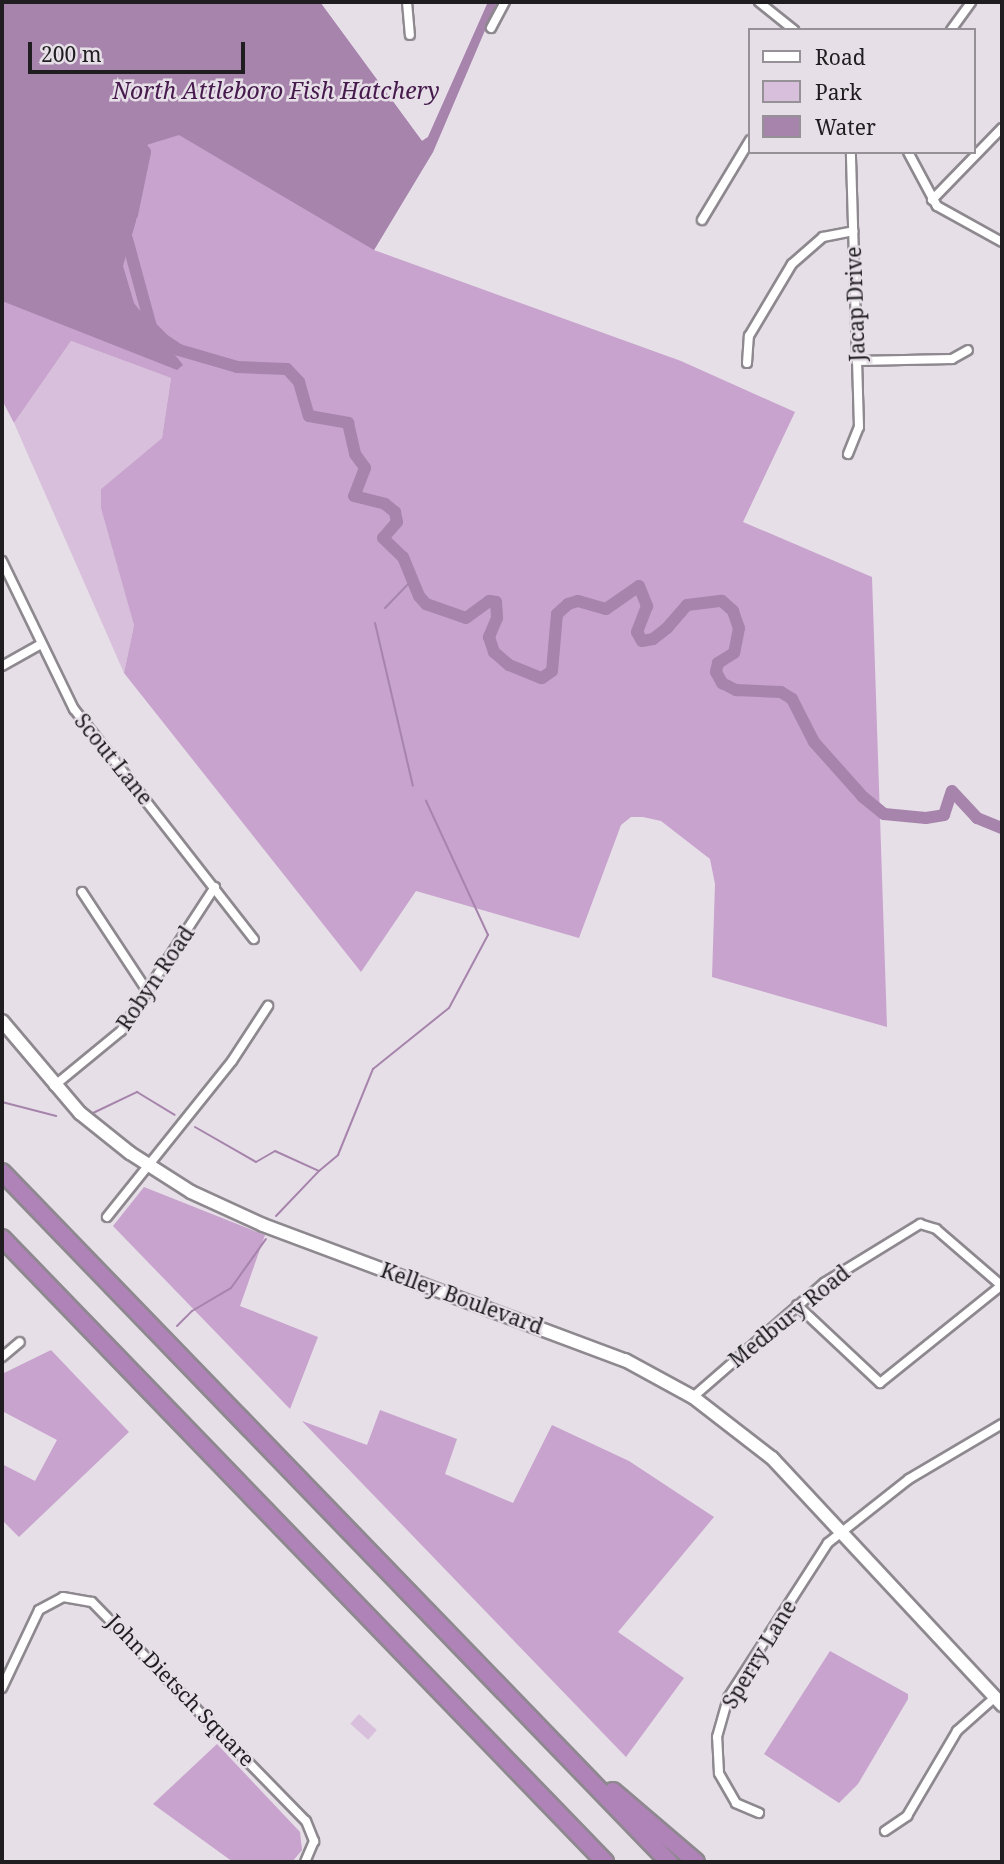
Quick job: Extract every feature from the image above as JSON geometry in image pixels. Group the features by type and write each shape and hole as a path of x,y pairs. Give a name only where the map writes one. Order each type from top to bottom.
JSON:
{"highway":[{"path":"2,1172 669,1862"},
{"path":"2,1238 605,1862"},
{"path":"568,1757 696,1862"},
{"path":"564,1820 590,1862"}],"main road":[{"name":"Kelley Boulevard","path":"2,1021 54,1086 103,1133 148,1166 251,1220 582,1343 693,1397 772,1458 998,1702 1002,1717"}],"street":[{"path":"407,2 410,35"},
{"path":"491,28 505,2"},
{"path":"759,2 792,28"},
{"path":"952,28 971,2"},
{"path":"932,200 1002,128"},
{"path":"702,219 748,143"},
{"name":"Jacap Drive","path":"848,454 858,433 851,154"},
{"path":"909,154 932,200 953,218 1002,242"},
{"path":"747,363 748,336 792,264 823,237 853,231"},
{"path":"857,361 951,359 968,350"},
{"name":"Scout Lane","path":"2,561 74,709 254,940"},
{"path":"2,666 41,644"},
{"name":"Robyn Road","path":"54,1086 112,1040 148,992 215,887"},
{"path":"82,892 148,992"},
{"path":"107,1217 232,1060 268,1006"},
{"name":"Medbury Road","path":"693,1397 797,1305 846,1268 918,1225 928,1224 1002,1285"},
{"path":"797,1305 869,1377 882,1383 1002,1285"},
{"path":"2,1357 20,1342"},
{"name":"Sperry Lane","path":"759,1813 736,1803 724,1787 717,1756 721,1716 822,1552 841,1531 909,1479 1002,1424"},
{"name":"John Dietsch Square","path":"2,1688 39,1610 63,1597 92,1602 306,1821 314,1840 305,1862"},
{"path":"885,1831 907,1816 957,1731 998,1702"}],"green space":[{"path":"71,341 171,378 162,438 101,489 134,625 124,673 14,423"},
{"path":"359,1714 377,1730 368,1740 350,1724"}],"shaded area":[{"path":"2,2 320,2 422,141 428,137 488,2 497,2 433,152 374,250 681,361 795,412 743,522 872,577 887,1027 712,977 715,884 710,859 661,821 643,817 631,817 621,825 579,938 416,891 361,972 124,673 134,625 101,508 101,489 162,438 171,378 71,341 14,423 2,400"},
{"path":"144,1187 265,1235 240,1306 318,1337 290,1409 113,1226"},
{"path":"51,1350 129,1432 19,1537 2,1520 2,1464 35,1481 57,1440 2,1411 2,1374"},
{"path":"380,1410 457,1439 445,1474 513,1503 552,1425 629,1461 714,1517 618,1632 684,1678 626,1757 302,1421 367,1445"},
{"path":"830,1651 908,1694 908,1699 858,1784 839,1803 764,1754"},
{"path":"217,1744 300,1832 302,1850 292,1862 233,1862 153,1804"}],"water":[{"name":"North Attleboro Fish Hatchery","path":"2,2 320,2 422,141 428,137 488,2 497,2 433,152 374,250 179,135 140,147 136,221 123,266 134,303 183,365 177,370 2,301"}],"waterway":[{"path":"127,151 139,145 145,152 132,215"},
{"path":"127,239 151,327 164,340 179,350 237,367 287,369 299,382 309,416 348,423 355,454 365,468 354,496 385,504 395,512 397,522 383,538 403,557 419,596 426,604 466,618 489,601 496,602 497,618 489,637 494,652 509,665 542,678 552,671 557,614 568,604 578,601 606,609 639,586 647,606 637,632 642,641 653,639 667,628 687,605 722,601 733,611 739,628 734,653 718,663 716,672 722,683 736,690 781,692 792,699 814,742 863,797 884,814 926,818 944,815 952,791 977,818 1002,828"},
{"path":"141,316 147,314"},
{"path":"385,608 411,581"},
{"path":"375,623 413,786"},
{"path":"195,1127 256,1162 275,1151 319,1171 338,1155 373,1069 449,1008 488,935 426,801"},
{"path":"93,1113 137,1092 175,1115"},
{"path":"2,1102 56,1116"},
{"path":"276,1216 319,1171"},
{"path":"177,1326 192,1311 231,1288 266,1239"}]}
